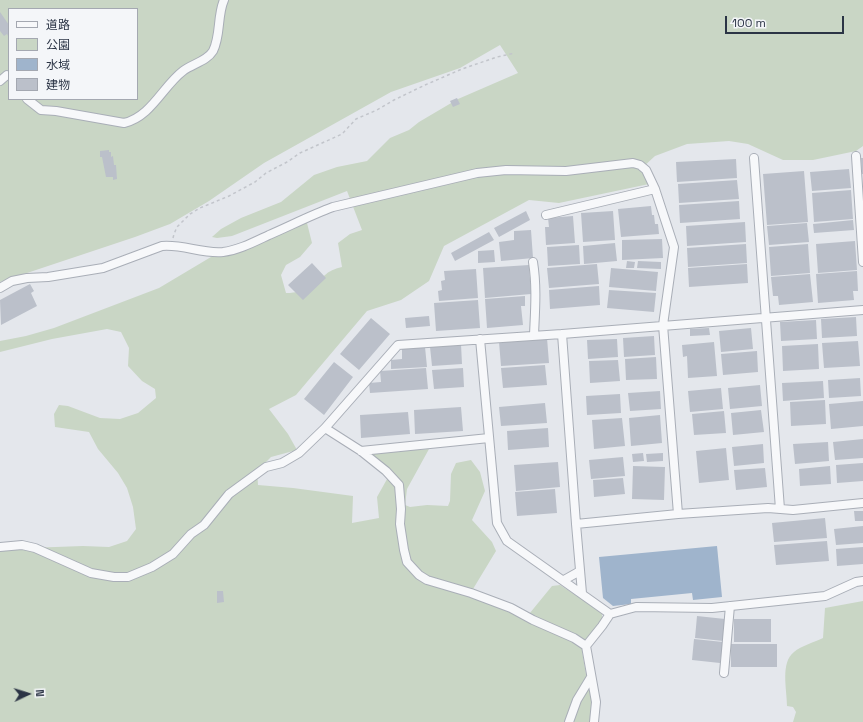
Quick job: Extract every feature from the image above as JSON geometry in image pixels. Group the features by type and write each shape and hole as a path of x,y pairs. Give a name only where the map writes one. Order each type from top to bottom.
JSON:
{"street":[{"path":"27,100 41,110 56,111 124,123 132,121 161,95 180,73 209,56 217,42 220,9 224,0"},
{"path":"0,81 8,76"},
{"path":"856,156 863,262"},
{"path":"754,158 780,509"},
{"path":"0,288 12,281 27,278 48,277 103,268 128,260 162,246 172,245 204,251 223,252 244,246 317,213 334,207 477,172 506,170 566,171 633,162 646,170 655,189 674,247 663,325 678,514"},
{"path":"546,215 655,189"},
{"path":"533,262 536,278 534,336"},
{"path":"0,547 22,545 35,548 91,573 114,577 130,576 152,567 173,554 191,534 208,521 229,494 266,467 291,459 325,428 398,344 562,334 863,310"},
{"path":"562,334 582,593"},
{"path":"480,339 497,523 507,541 610,614"},
{"path":"325,428 361,451 386,471 399,485 401,509 400,524 404,550 407,562 419,575 427,580 471,593 511,608 533,620 574,638 586,646 596,702 594,722"},
{"path":"361,451 489,438"},
{"path":"576,524 678,514 768,508 793,510 863,503"},
{"path":"564,580 580,571"},
{"path":"586,646 610,614 636,608 712,608 825,596 856,582 863,581"},
{"path":"724,673 730,606"},
{"path":"569,722 577,700 591,677"}],"path":[{"path":"172,245 177,228 190,214 255,182 266,173 288,162 300,153 342,134 356,119 462,69 497,57 515,53"}],"green space":[{"path":"0,0 863,0 863,146 856,151 813,160 783,160 748,144 729,141 687,144 655,156 642,168 649,184 559,203 529,200 444,246 429,281 401,300 367,311 296,395 269,409 288,434 297,450 271,457 257,471 258,485 353,496 352,523 379,518 377,497 391,472 368,453 429,449 407,489 405,505 410,507 427,505 448,506 450,501 451,474 456,463 471,460 480,472 485,491 472,520 492,542 496,551 470,594 525,619 552,586 560,585 602,612 602,621 584,641 582,651 587,680 593,702 591,722 0,722 0,549 83,546 109,547 127,541 136,529 133,507 127,488 118,473 98,449 89,432 55,427 54,414 59,405 68,406 100,418 120,419 138,413 156,398 155,389 142,381 128,366 129,348 121,332 107,329 52,339 0,352 0,341 26,336 54,328 159,288 216,254 239,246 301,216 307,223 312,243 300,257 286,265 281,275 286,293 293,293 307,289 329,272 342,267 338,243 350,234 362,230 347,191 232,236 217,238 212,237 221,229 241,218 281,202 314,175 337,167 367,161 390,138 409,130 419,122 458,99 518,73 500,45 460,68 391,92 264,163 209,201 170,224 0,282"},
{"path":"863,601 863,722 793,722 796,712 793,707 787,706 785,677 787,663 790,657 800,648 823,638 825,608"}],"water":[{"path":"717,546 722,597 693,600 692,593 631,599 631,604 613,606 603,598 599,557"}],"building":[{"path":"0,12 8,24 8,36 7,34 4,36 0,31"},
{"path":"457,98 460,104 453,107 450,101"},
{"path":"109,150 109,152 111,152 111,157 113,156 114,165 116,165 117,179 113,180 113,177 106,177 102,157 100,157 100,151"},
{"path":"861,158 863,158 863,174 862,174"},
{"path":"736,159 737,178 677,182 676,162"},
{"path":"849,169 851,188 812,191 810,172"},
{"path":"804,171 808,222 767,225 763,174"},
{"path":"737,180 739,199 679,203 678,184"},
{"path":"851,190 853,219 814,222 812,193"},
{"path":"739,201 740,219 680,223 679,205"},
{"path":"651,206 655,224 658,224 659,234 621,237 618,209"},
{"path":"526,211 530,220 499,237 494,228"},
{"path":"613,211 615,240 583,242 581,213"},
{"path":"573,216 575,243 546,245 545,227 549,227 548,218"},
{"path":"853,220 854,230 814,233 813,224"},
{"path":"745,222 746,242 687,246 686,226"},
{"path":"807,223 809,242 769,245 767,226"},
{"path":"531,230 533,258 501,261 499,242 514,240 514,231"},
{"path":"489,232 494,240 455,261 451,253"},
{"path":"662,239 663,258 622,260 622,240"},
{"path":"855,241 857,270 818,273 816,244"},
{"path":"615,243 617,261 584,264 583,246"},
{"path":"746,244 747,263 688,267 687,248"},
{"path":"808,244 810,273 771,276 769,247"},
{"path":"579,245 580,264 548,266 547,247"},
{"path":"494,250 495,262 478,263 478,251"},
{"path":"627,261 635,262 634,268 626,268"},
{"path":"638,261 661,262 661,269 637,268"},
{"path":"312,263 326,278 303,300 288,285"},
{"path":"597,264 599,284 549,288 547,268"},
{"path":"747,264 748,283 689,287 688,268"},
{"path":"529,265 531,294 485,298 483,268"},
{"path":"611,268 658,272 656,291 609,287"},
{"path":"476,269 478,298 439,301 438,291 442,290 441,281 445,280 444,271"},
{"path":"857,271 858,291 853,291 854,300 818,303 816,274"},
{"path":"810,274 813,302 779,305 778,296 773,296 771,277"},
{"path":"30,284 34,291 31,293 37,306 1,325 0,300"},
{"path":"599,286 600,305 550,309 549,290"},
{"path":"609,290 656,293 654,312 607,308"},
{"path":"525,296 525,306 521,306 523,325 487,328 485,299"},
{"path":"478,300 480,328 436,331 434,303"},
{"path":"429,316 430,326 406,328 405,318"},
{"path":"856,317 857,336 822,338 821,319"},
{"path":"371,318 390,334 359,370 340,354"},
{"path":"816,320 817,339 781,341 780,322"},
{"path":"709,328 710,335 690,336 690,329"},
{"path":"751,328 753,349 721,352 719,331"},
{"path":"654,336 655,355 624,357 623,338"},
{"path":"547,338 549,363 501,366 499,342"},
{"path":"617,339 618,357 588,359 587,340"},
{"path":"858,341 860,366 824,368 822,343"},
{"path":"714,342 717,376 688,378 687,356 683,357 682,345"},
{"path":"461,344 462,364 432,366 430,347"},
{"path":"818,344 819,369 783,371 782,346"},
{"path":"425,347 427,367 391,369 391,360 402,359 402,349"},
{"path":"757,351 758,372 723,375 721,354"},
{"path":"656,357 657,379 626,380 625,359"},
{"path":"618,360 620,381 590,383 589,361"},
{"path":"334,362 353,377 324,415 304,399"},
{"path":"545,365 547,385 503,388 501,368"},
{"path":"426,368 428,389 370,393 369,383 381,382 380,371"},
{"path":"463,368 464,387 434,389 432,370"},
{"path":"860,378 861,396 829,398 828,380"},
{"path":"823,381 824,398 783,401 782,383"},
{"path":"760,385 762,406 730,409 728,388"},
{"path":"721,388 723,409 690,412 688,391"},
{"path":"660,391 661,409 630,411 628,393"},
{"path":"620,394 621,413 587,415 586,396"},
{"path":"825,400 826,424 791,426 790,402"},
{"path":"863,401 863,426 831,429 829,404"},
{"path":"545,403 547,423 501,426 499,407"},
{"path":"461,407 463,431 415,434 414,410"},
{"path":"761,410 764,432 733,435 731,413"},
{"path":"724,411 726,433 694,435 692,414"},
{"path":"408,412 410,434 361,438 360,415"},
{"path":"660,415 662,443 631,446 629,418"},
{"path":"622,418 625,446 594,449 592,420"},
{"path":"548,428 549,447 508,450 507,431"},
{"path":"863,439 863,458 835,460 833,442"},
{"path":"828,442 829,461 795,464 793,444"},
{"path":"763,444 764,463 734,466 732,447"},
{"path":"726,448 729,480 699,483 696,451"},
{"path":"643,453 644,461 633,462 632,454"},
{"path":"663,453 663,461 647,462 646,454"},
{"path":"623,457 625,476 591,479 589,460"},
{"path":"558,462 560,487 516,491 514,465"},
{"path":"863,463 863,481 837,483 836,465"},
{"path":"633,466 665,467 664,500 632,499"},
{"path":"830,466 831,484 800,486 799,469"},
{"path":"765,468 767,487 736,490 734,470"},
{"path":"623,478 625,494 594,497 593,480"},
{"path":"555,489 557,513 517,516 515,492"},
{"path":"854,511 863,511 863,521 855,521"},
{"path":"825,518 827,538 774,542 772,523"},
{"path":"863,526 863,543 836,545 834,529"},
{"path":"827,541 829,561 776,565 774,545"},
{"path":"863,547 863,564 837,566 836,549"},
{"path":"217,591 223,591 224,602 217,603"},
{"path":"697,616 725,619 723,641 695,638"},
{"path":"734,619 771,619 771,642 734,642"},
{"path":"694,639 723,642 720,663 692,660"},
{"path":"731,644 777,644 777,667 731,667"}]}
